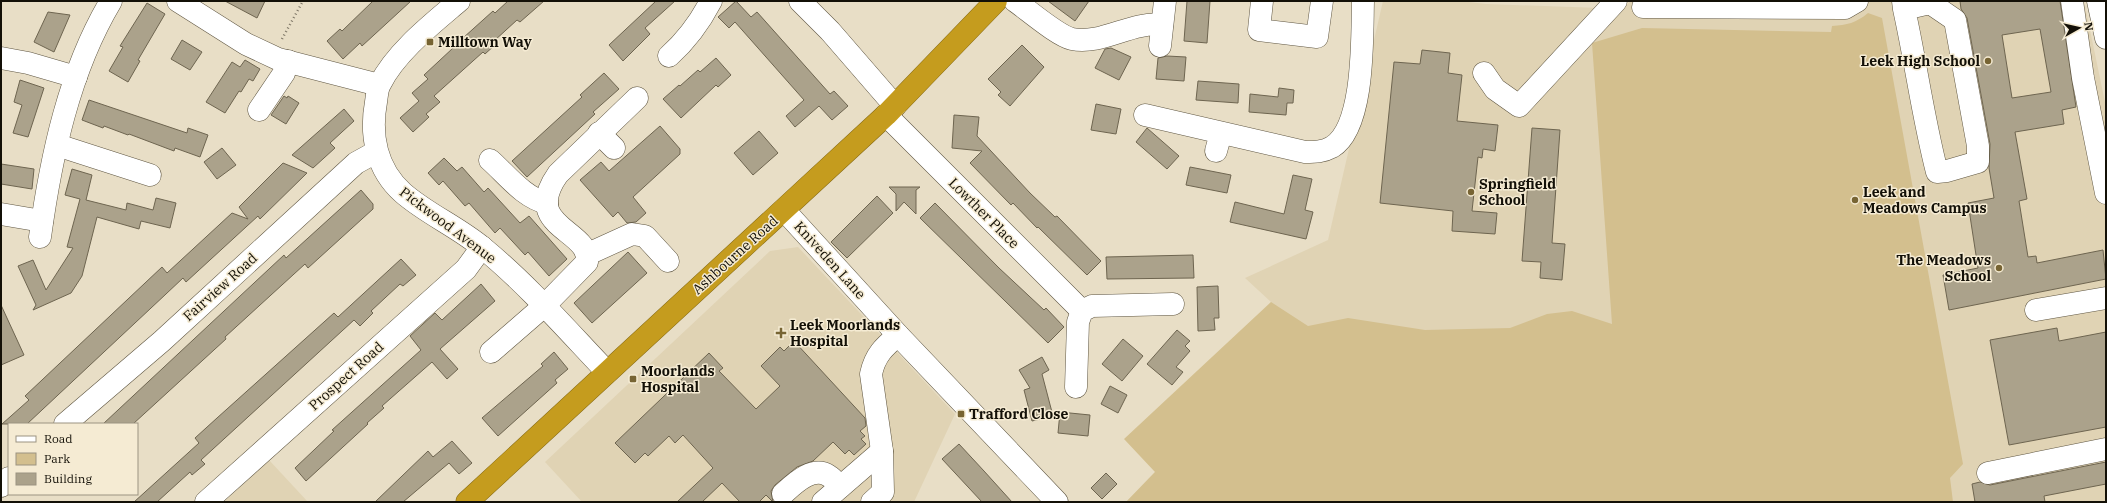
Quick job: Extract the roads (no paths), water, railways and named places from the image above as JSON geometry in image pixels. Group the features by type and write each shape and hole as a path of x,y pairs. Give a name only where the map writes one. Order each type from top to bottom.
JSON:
{"highway":[{"name":"Ashbourne Road","path":"470,501 607,372 891,111 996,1"}],"street":[{"path":"1,214 41,229 57,145 76,77 100,19 111,1"},
{"path":"178,1 204,8 246,44 283,60 379,85"},
{"name":"Pickwood Avenue","path":"459,1 403,52 379,85 374,119 376,152 385,171 402,192 423,209 482,247 544,306 607,372"},
{"path":"679,46 704,15 711,1"},
{"path":"800,1 830,31 891,111"},
{"path":"1015,1 1058,32 1071,39 1090,39 1149,23 1161,35 1165,1"},
{"path":"1262,1 1259,30 1317,37 1322,1"},
{"path":"1145,115 1186,124 1218,142 1305,152 1320,152 1333,146 1343,136 1352,118 1360,78 1363,1"},
{"path":"1484,73 1495,89 1519,106 1616,1"},
{"path":"1643,7 1845,8 1857,1"},
{"path":"2072,1 2082,78 2106,193"},
{"path":"2098,1 2106,38"},
{"path":"1930,4 1955,20 1978,146 1978,162 1937,172 1903,5 1930,4"},
{"path":"1,58 28,63 76,77"},
{"path":"259,110 284,73 283,60"},
{"path":"491,352 544,306 581,270 587,262 588,254 585,248 557,224 549,213 547,203 549,187 558,174 609,134 637,98"},
{"name":"Lowther Place","path":"891,111 1082,312"},
{"path":"57,145 138,178"},
{"name":"Fairview Road","path":"66,423 162,341 356,163 376,152"},
{"path":"490,160 528,194 538,201 547,203"},
{"name":"Kniveden Lane","path":"784,210 898,335 1057,502"},
{"path":"588,254 620,238 632,234 645,236 668,261"},
{"name":"Prospect Road","path":"206,502 466,269 482,247"},
{"path":"2036,310 2106,298"},
{"path":"1076,387 1078,322 1082,312 1092,306 1173,304"},
{"path":"872,502 883,492 882,451 871,374 874,360 879,351 898,335"},
{"path":"1988,473 2106,449"},
{"path":"823,502 882,451"},
{"path":"783,494 798,479 819,473 829,476 840,487"}],"place":[{"name":"Milltown Way","path":"430,42"},
{"name":"Leek High School","path":"1988,61"},
{"name":"Springfield School","path":"1471,192"},
{"name":"Leek and Meadows Campus","path":"1855,200"},
{"name":"The Meadows School","path":"1999,268"},
{"name":"Leek Moorlands Hospital","path":"781,333"},
{"name":"Moorlands Hospital","path":"633,379"},
{"name":"Trafford Close","path":"961,414"}]}
